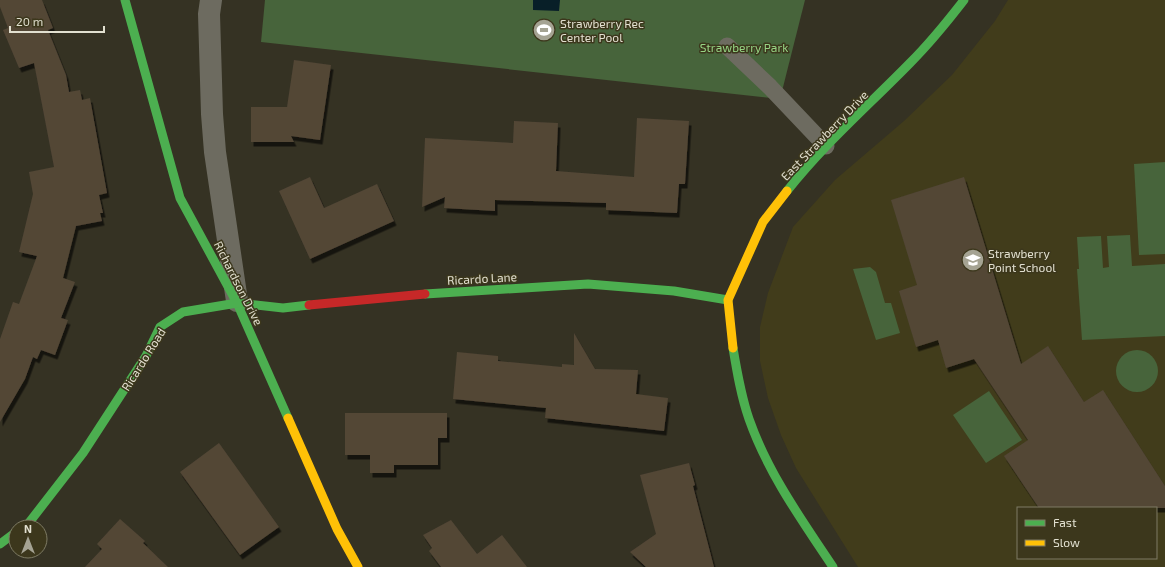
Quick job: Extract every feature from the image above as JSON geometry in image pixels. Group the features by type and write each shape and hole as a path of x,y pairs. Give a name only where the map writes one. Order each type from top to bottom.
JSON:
{"street":[{"name":"Richardson Drive","path":"125,0 180,198 237,303 337,529 358,567"},
{"path":"211,0 209,14 212,114 215,152 237,303"},
{"name":"East Strawberry Drive","path":"833,567 783,492 749,419 739,384 732,345 728,300 763,222 794,182 826,146 911,62 942,28 964,0"},
{"name":"Ricardo Lane","path":"237,303 283,308 443,292 588,284 674,291 728,300"},
{"name":"Ricardo Road","path":"32,519 84,453 146,356 160,327 182,312 237,303"}],"lane":[{"path":"727,46 770,87 826,146"}],"shaded area":[{"name":"Strawberry Point School","path":"1008,0 1165,0 1165,567 858,567 796,468 781,435 768,398 760,361 760,327 768,293 793,227 835,180 904,121 952,75 995,21"}],"green space":[{"name":"Strawberry Park","path":"265,0 805,0 780,99 261,42"},
{"path":"1165,162 1165,254 1139,255 1134,164"},
{"path":"1130,235 1132,266 1165,264 1165,336 1082,340 1077,269 1079,269 1077,237 1101,236 1103,268 1109,267 1107,236"},
{"path":"870,267 876,272 885,303 891,303 900,333 876,340 853,269"},
{"path":"1133,350 1141,350 1149,353 1155,359 1158,371 1155,383 1149,389 1141,392 1133,392 1125,389 1119,383 1116,375 1116,367 1119,359 1125,353"},
{"path":"989,391 1022,440 986,463 953,415"}],"water":[{"path":"533,0 560,0 559,11 533,10"}],"building":[{"path":"0,0 42,0 53,28 48,30 66,75 69,92 80,90 82,100 90,98 107,193 99,195 103,213 100,213 102,221 76,226 63,278 75,282 61,318 68,320 55,355 41,350 37,359 33,357 25,379 0,422 0,339 13,302 19,304 37,256 19,252 33,194 29,172 54,167 34,63 19,68 3,30 8,28 0,7"},
{"path":"294,60 331,65 320,140 291,136 294,142 251,142 251,107 287,107"},
{"path":"637,118 689,121 685,184 679,184 677,213 606,210 606,203 495,200 495,211 444,208 445,197 422,207 425,138 513,143 514,121 558,123 556,171 634,177"},
{"path":"310,177 324,208 377,184 394,221 310,259 279,191"},
{"path":"964,177 1021,364 1048,346 1084,402 1103,390 1165,486 1165,508 1038,507 1004,456 1028,440 974,359 946,368 938,340 916,347 899,291 917,285 891,200"},
{"path":"574,333 595,369 638,370 636,394 668,398 664,431 545,418 546,408 453,399 457,352 498,356 498,361 562,367 562,364 574,365"},
{"path":"345,413 447,413 447,438 438,438 438,465 394,465 394,473 370,473 370,455 345,455"},
{"path":"219,443 279,527 240,555 180,472"},
{"path":"689,463 695,485 693,486 714,567 646,567 630,552 656,534 640,475"},
{"path":"120,519 145,541 143,543 168,567 85,567 102,549 97,544"},
{"path":"451,520 477,554 502,535 527,567 441,567 429,551 432,548 423,535"}],"traffic: fast":[{"path":"125,0 180,198 237,303 288,418"},
{"path":"787,191 831,141 924,48 964,0"},
{"path":"425,294 588,284 674,291 728,300"},
{"path":"32,519 83,453 146,356 160,327 183,312 237,303 283,308 309,305"},
{"path":"733,348 744,402 757,439 775,477 833,567"},
{"path":"0,544 8,538"}],"traffic: slow":[{"path":"733,348 728,300 763,222 787,191"},
{"path":"288,418 337,529 358,567"}],"traffic: jam":[{"path":"309,305 425,294"}],"place":[{"name":"Strawberry Rec Center Pool","path":"544,30"},
{"name":"Strawberry Point School","path":"973,260"}]}
